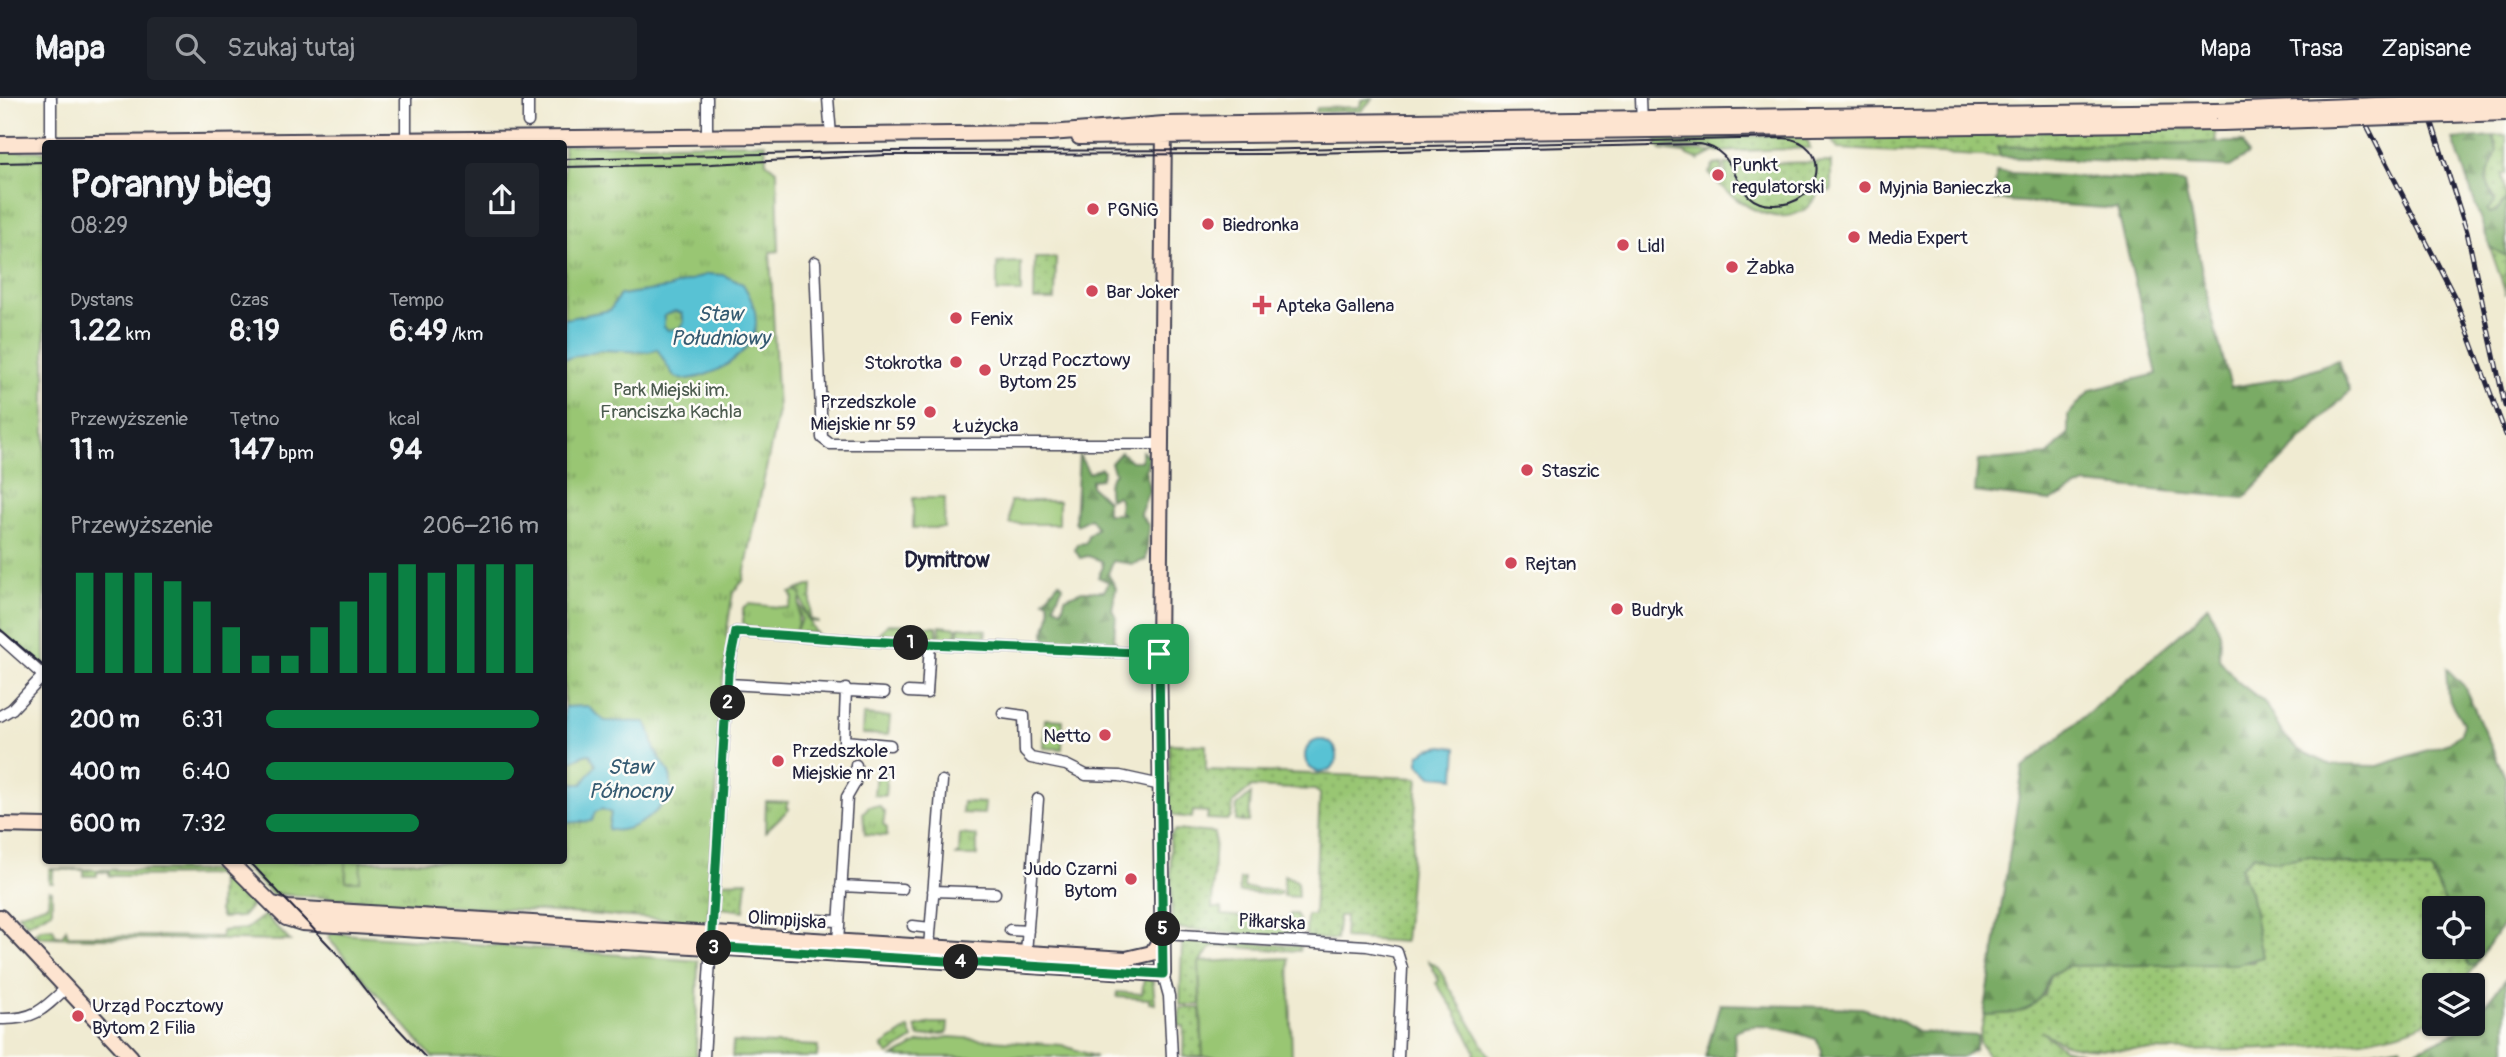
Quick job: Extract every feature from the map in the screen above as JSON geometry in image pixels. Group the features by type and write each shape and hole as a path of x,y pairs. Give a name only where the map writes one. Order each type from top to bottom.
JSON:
{"main road":[{"path":"2219,117 2506,100"},
{"path":"406,140 1050,133 1102,139 1163,131 2506,113"},
{"path":"1163,131 1159,654 1163,974"},
{"path":"0,144 42,143"},
{"path":"0,825 42,826"},
{"path":"232,864 272,904"},
{"name":"Olimpijska","path":"272,904 290,922 711,940"},
{"name":"Olimpijska","path":"272,904 287,908 711,940 1001,958 1163,974"},
{"path":"0,916 127,1056"},
{"name":"Olimpijska","path":"822,947 838,942 929,947 1001,958 1026,953 1135,959 1152,953 1159,946 1163,934"}],"street":[{"path":"51,98 51,140"},
{"path":"406,98 406,140"},
{"path":"528,98 528,122"},
{"path":"707,98 707,137"},
{"path":"828,98 831,136"},
{"path":"1641,98 1642,125"},
{"name":"Łużycka","path":"815,262 822,438 830,444 1161,444"},
{"path":"704,1057 728,672 736,632 1159,654"},
{"path":"0,637 42,675"},
{"path":"908,692 927,693 930,643"},
{"path":"0,716 12,709 42,679"},
{"path":"729,684 884,693"},
{"path":"846,689 844,741 890,745"},
{"path":"1003,713 1024,716 1025,752 1031,758 1066,765 1087,775 1120,776 1161,785"},
{"path":"838,942 847,797 855,783 856,765"},
{"path":"929,947 942,781"},
{"path":"1026,953 1038,799"},
{"path":"841,886 902,889"},
{"path":"933,891 995,893"},
{"path":"817,920 838,921"},
{"path":"913,926 930,928"},
{"path":"1010,930 1028,931"},
{"name":"Piłkarska","path":"1163,934 1367,946 1397,953 1402,968 1398,1057"},
{"path":"1163,974 1169,996 1171,1057"},
{"path":"0,1019 26,1018 38,1013 67,987"}],"green space":[{"path":"1373,98 1361,111 1316,112 1317,108 1360,107 1361,100"},
{"path":"2215,128 2216,143 1999,147 2000,157 1838,149 1832,141 1840,134"},
{"path":"1796,135 1808,141 1810,148 1718,152 1711,148 1657,147 1656,139"},
{"path":"2506,135 2506,173 2502,174 2506,201 2497,211 2489,213 2487,210 2495,199 2486,179 2497,150 2493,136"},
{"path":"2493,136 2497,150 2486,179 2495,203 2487,210 2489,213 2497,211 2506,199 2506,256 2490,247 2453,139"},
{"path":"2243,142 2248,155 2230,167 2000,157 1998,147"},
{"name":"Park Miejski im. Franciszka Kachla","path":"765,143 766,162 777,171 779,251 770,252 778,411 743,581 733,592 726,636 730,637 724,671 708,922 272,894 241,864 567,864 567,145"},
{"path":"1660,150 1714,152 1699,160 1684,153"},
{"path":"0,151 42,151 42,668 0,632"},
{"path":"1831,162 1831,191 1820,191 1805,209 1789,216 1762,213 1749,207 1709,173 1714,165 1722,164 1722,171 1715,172 1716,176 1726,180 1725,164"},
{"path":"1996,172 2184,183 2210,310 2231,387 2288,378 2338,360 2350,391 2244,498 2085,484 2050,501 1975,492 1978,461 2048,455 2068,434 2068,415 2091,390 2157,374 2117,209 1995,200"},
{"path":"2490,247 2506,256 2506,294"},
{"path":"1035,258 1056,258 1055,300 1034,300"},
{"path":"1021,262 1021,292 997,292 997,263"},
{"path":"1142,451 1149,455 1146,471 1149,491 1140,514 1149,526 1146,560 1133,564 1113,561 1108,574 1116,588 1112,610 1116,616 1114,638 1117,646 1104,641 1049,642 1044,635 1050,611 1048,601 1044,600 1059,582 1063,586 1054,605 1062,610 1065,598 1082,591 1104,591 1109,582 1098,577 1103,567 1102,561 1088,556 1080,558 1075,550 1077,544 1086,543 1088,535 1097,528 1090,518 1077,525 1075,521 1079,455 1089,473 1101,468 1104,471 1101,479 1091,480 1091,486 1107,501 1107,514 1123,514 1119,511 1120,499 1116,496 1109,499 1108,484 1115,473 1111,463 1121,452 1131,461 1141,461"},
{"path":"913,498 945,498 944,528 913,528"},
{"path":"1010,501 1059,501 1059,524 1010,524"},
{"path":"812,585 810,619 819,622 810,621 797,590"},
{"path":"795,591 802,595 795,632 753,629 743,624 743,608 749,604 788,608 793,598 790,593"},
{"path":"798,602 816,633 795,632 801,620"},
{"path":"2208,605 2220,633 2219,659 2237,681 2264,702 2282,733 2299,750 2331,765 2378,766 2449,743 2461,733 2463,723 2448,698 2446,668 2464,686 2506,779 2506,919 2485,950 2485,896 2442,896 2431,870 2337,863 2310,856 2277,861 2254,855 2240,868 2252,897 2263,957 2238,964 2068,966 2050,975 2034,1005 2008,1014 1984,1015 2023,768 2191,625"},
{"path":"888,624 912,625 916,638 877,636"},
{"path":"921,626 937,626 937,641 921,639"},
{"path":"940,626 957,628 956,641 939,641"},
{"path":"959,627 986,630 986,643 958,642"},
{"path":"863,715 890,717 888,735 862,734"},
{"path":"1045,719 1063,720 1062,749 1044,748"},
{"path":"1169,744 1206,745 1206,770 1418,778 1405,942 1344,938 1345,916 1339,916 1336,940 1309,938 1306,934 1307,915 1314,915 1320,794 1315,790 1252,787 1233,803 1231,816 1227,820 1207,819 1208,812 1193,811 1192,818 1176,816 1170,812"},
{"path":"876,772 887,773 885,796 874,795"},
{"path":"1251,794 1249,822 1244,822 1243,818 1242,822 1236,821 1237,806"},
{"path":"766,801 788,802 786,807 789,809 765,832"},
{"path":"963,802 985,803 984,814 962,813"},
{"path":"869,806 879,806 885,813 883,824 887,828 887,836 865,834 863,813"},
{"path":"1176,830 1215,833 1212,908 1222,908 1222,915 1284,920 1290,920 1290,914 1296,914 1299,920 1297,935 1291,938 1172,928 1170,835"},
{"path":"960,834 977,836 977,856 955,856 959,854"},
{"path":"2254,855 2277,861 2310,856 2337,863 2431,870 2442,896 2422,896 2422,959 2467,959 2469,965 2476,964 2469,973 2422,973 2422,1023 2406,1030 2366,1039 2267,1049 2120,1049 2084,1048 2064,1044 2041,1031 2063,1048 2082,1053 2081,1057 1988,1057 1979,1042 1984,1015 2015,1013 2044,995 2050,975 2068,966 2254,962 2252,897 2240,868"},
{"path":"346,864 361,864 360,881 346,881"},
{"path":"49,869 53,869 53,883 49,883"},
{"path":"55,869 224,871 228,875 109,876 109,872 97,872 97,876 84,876 84,870"},
{"path":"1284,875 1297,881 1298,897 1283,896"},
{"path":"229,877 254,903 242,917 222,918 219,911 220,878"},
{"path":"1240,879 1244,879 1244,888 1280,891 1280,895 1239,892"},
{"path":"747,881 744,911 720,908 722,882"},
{"path":"49,890 52,891 52,911 27,924 18,914 48,904"},
{"path":"265,915 290,941 38,937 35,933 41,929 53,928 56,936 62,936 66,929 68,935 221,937 222,931 246,929"},
{"path":"330,933 698,961 696,1057 432,1057 328,938"},
{"path":"1194,940 1301,946 1300,951 1213,946 1199,962 1200,1005 1180,1005 1182,943"},
{"path":"1289,958 1292,1057 1203,1057 1199,962"},
{"path":"2466,959 2479,959 2476,964 2469,966"},
{"path":"1429,961 1438,967 1490,1057 1474,1057 1475,1051 1455,1011 1436,983 1439,981"},
{"path":"1144,978 1153,981 1155,1004 1149,1003 1149,999 1117,997 1117,992 1142,994"},
{"path":"2506,979 2506,1057 2338,1057 2401,1045 2405,1053 2413,1052 2447,1036 2485,1036 2485,1004"},
{"path":"1720,1004 1862,1008 1897,1019 1918,1032 1978,1036 1974,1050 1963,1057 1821,1057 1822,1050 1816,1039 1785,1030 1753,1026 1734,1032 1735,1057 1705,1057"},
{"path":"1180,1008 1200,1008 1203,1057 1183,1057 1184,1026 1179,1026"},
{"path":"948,1023 947,1033 919,1037 915,1027"},
{"path":"909,1028 913,1039 888,1055 882,1046"},
{"path":"949,1037 1062,1045 1096,1057 893,1057 918,1043"},
{"path":"733,1042 818,1046 817,1057 732,1057"}],"water":[{"name":"Staw Południowy","path":"708,274 723,275 743,284 754,309 755,331 751,341 735,359 708,374 691,379 680,379 673,375 657,349 649,352 601,350 567,358 567,318 610,310 620,295 668,288","holes":["675,311 682,313 684,322 681,328 668,330 664,327 664,316"]},
{"name":"Staw Północny","path":"587,706 605,721 645,722 671,781 663,804 646,819 626,829 608,829 611,813 602,809 595,812 592,821 567,823 567,777 575,784 582,784 596,765 590,754 567,761 567,707"},
{"path":"1321,740 1333,744 1337,756 1333,768 1321,772 1309,768 1305,756 1309,744"},
{"path":"1443,746 1457,748 1455,778 1431,776 1419,764 1419,755 1428,749"}],"tram line":[{"path":"567,159 886,151 1249,150 1783,138 1799,142 1810,150 1816,161 1816,173 1812,185 1804,195 1790,203 1773,205 1758,202 1748,196 1724,156 1714,148 1699,144 1266,154 886,155 711,164 567,167"},
{"path":"0,163 42,162"},
{"path":"0,629 42,665"},
{"path":"252,864 341,958 379,1008 425,1057"}],"railway":[{"path":"2353,98 2456,300 2506,435"},
{"path":"2424,98 2467,232 2505,406"},
{"path":"2505,98 2506,102"}],"place":[{"name":"Punkt regulatorski","path":"1718,175"},
{"name":"Myjnia Banieczka","path":"1865,187"},
{"name":"PGNiG","path":"1093,209"},
{"name":"Biedronka","path":"1208,224"},
{"name":"Media Expert","path":"1854,237"},
{"name":"Lidl","path":"1623,245"},
{"name":"Żabka","path":"1732,267"},
{"name":"Bar Joker","path":"1092,291"},
{"name":"Apteka Gallena","path":"1262,305"},
{"name":"Fenix","path":"956,318"},
{"name":"Stokrotka","path":"956,362"},
{"name":"Urząd Pocztowy Bytom 25","path":"985,370"},
{"name":"Przedszkole Miejskie nr 59","path":"930,412"},
{"name":"Staszic","path":"1527,470"},
{"name":"Rejtan","path":"1511,563"},
{"name":"Budryk","path":"1617,609"},
{"name":"Netto","path":"1105,735"},
{"name":"Przedszkole Miejskie nr 21","path":"778,761"},
{"name":"Judo Czarni Bytom","path":"1131,879"},
{"name":"Urząd Pocztowy Bytom 2 Filia","path":"78,1016"}],"district":[{"name":"Dymitrow","path":"947,560"}],"route":[{"path":"736,632 863,641 1051,647 1159,654 1163,974 711,947 728,672 736,632"}]}
